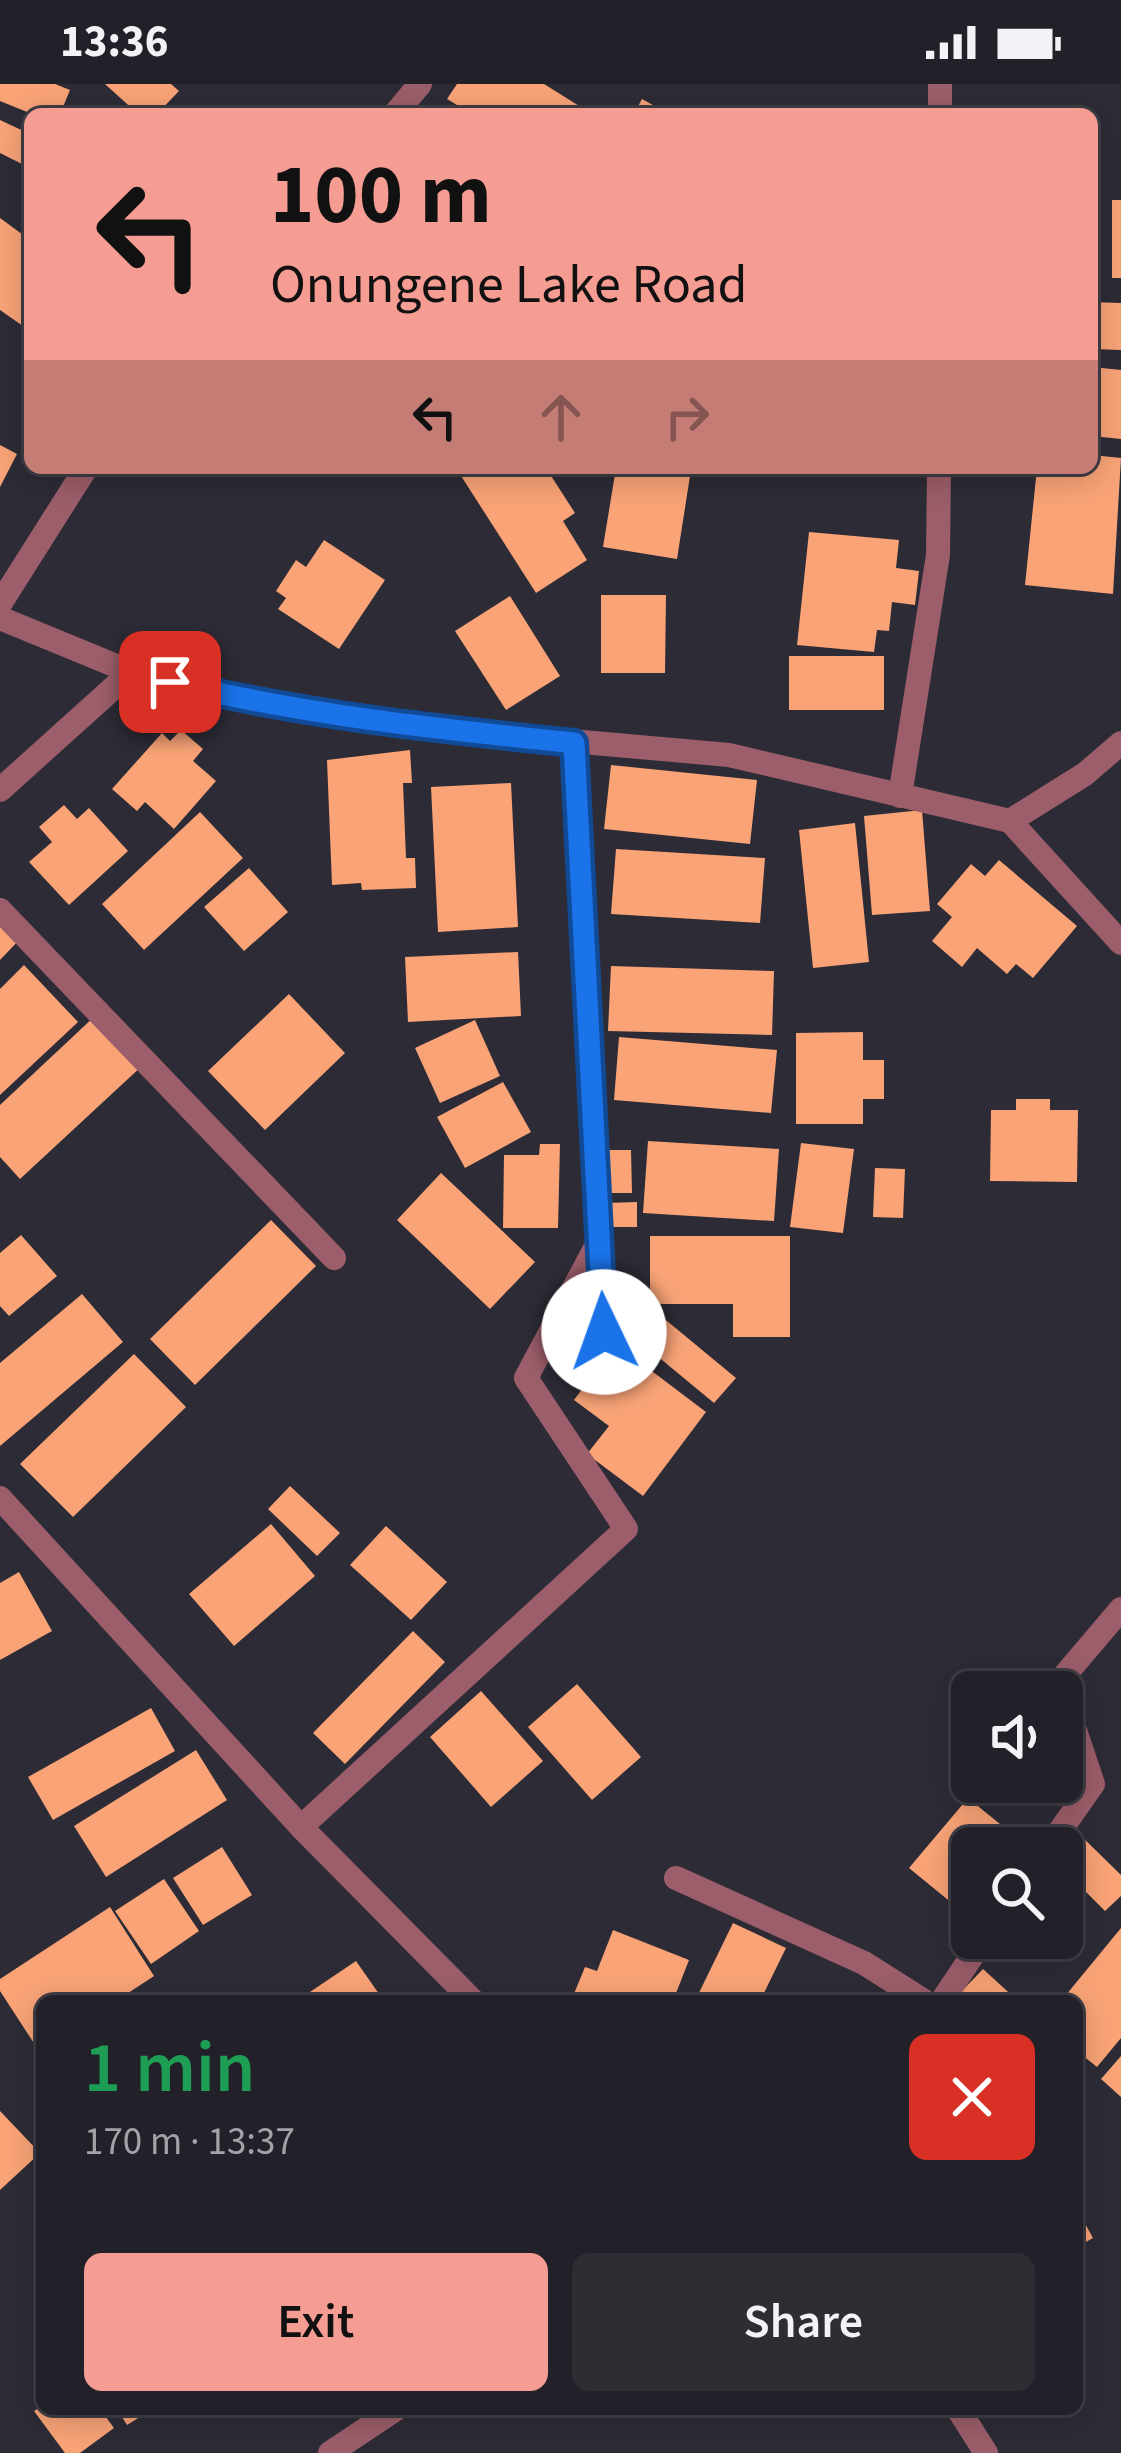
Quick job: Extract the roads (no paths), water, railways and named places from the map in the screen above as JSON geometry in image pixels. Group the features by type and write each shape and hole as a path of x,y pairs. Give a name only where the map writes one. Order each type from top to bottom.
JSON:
{"street":[{"path":"400,108 420,84"},
{"path":"0,604 82,474"},
{"path":"901,796 938,555 939,474"},
{"path":"0,618 131,672 249,702 574,743 730,755 1010,821 1121,944"},
{"path":"0,790 131,672"},
{"path":"1010,821 1085,774 1121,742"},
{"path":"574,743 604,1332"},
{"path":"0,910 334,1258"},
{"path":"301,1827 626,1529 526,1378 599,1241"},
{"path":"0,1498 301,1827 467,1995"},
{"path":"1063,1827 1093,1784 1059,1682 1121,1609"},
{"path":"676,1879 864,1963 915,1995"},
{"path":"946,1995 970,1959"},
{"path":"330,2453 387,2415"},
{"path":"962,2415 986,2453"}]}
